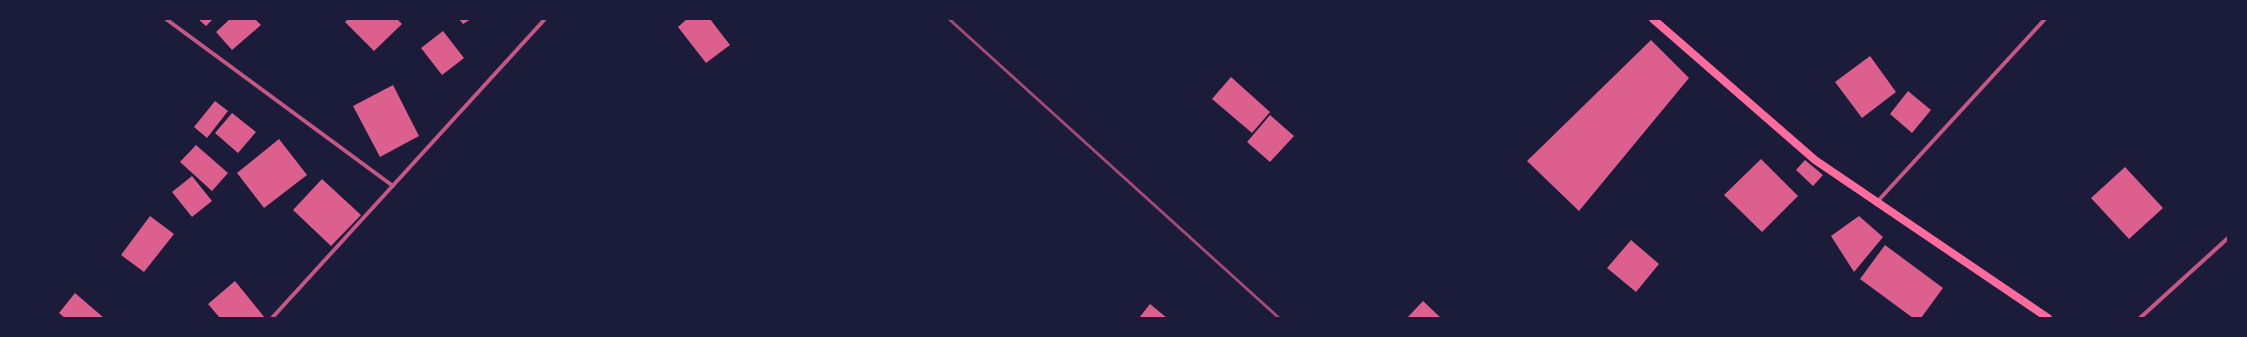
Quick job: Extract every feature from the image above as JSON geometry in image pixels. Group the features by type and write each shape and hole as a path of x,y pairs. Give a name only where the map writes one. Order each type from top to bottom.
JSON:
{"main road":[{"path":"1653,19 1815,160 2048,318"}],"street":[{"path":"166,19 394,186"},
{"path":"272,318 545,19"},
{"path":"1877,202 2045,19"},
{"path":"2140,318 2228,238"}],"building":[{"path":"198,19 213,19 206,26"},
{"path":"230,19 255,19 261,25 232,50 216,32"},
{"path":"348,19 397,19 402,24 374,51 345,22"},
{"path":"459,19 471,19 463,24"},
{"path":"687,19 710,19 730,45 706,63 678,27"},
{"path":"443,31 464,58 442,75 421,48"},
{"path":"1651,40 1689,78 1579,211 1527,161"},
{"path":"1870,56 1896,92 1862,118 1835,82"},
{"path":"1231,77 1270,112 1252,133 1212,99"},
{"path":"393,85 419,136 380,157 353,106"},
{"path":"1908,91 1931,110 1912,133 1890,114"},
{"path":"215,101 228,111 207,138 194,127"},
{"path":"232,113 256,132 238,153 215,133"},
{"path":"1270,115 1294,136 1270,162 1247,142"},
{"path":"279,139 307,175 264,208 237,173"},
{"path":"196,145 228,173 212,191 180,162"},
{"path":"1761,159 1798,196 1762,232 1724,195"},
{"path":"1805,160 1823,175 1813,186 1796,170"},
{"path":"2125,167 2163,208 2129,239 2091,198"},
{"path":"192,176 212,201 192,217 172,192"},
{"path":"322,179 361,215 331,246 293,210"},
{"path":"150,216 174,234 144,272 121,255"},
{"path":"1859,216 1883,237 1854,272 1831,236"},
{"path":"1631,240 1659,264 1636,292 1607,268"},
{"path":"1885,245 1943,288 1921,318 1913,318 1860,279"},
{"path":"235,281 265,318 220,318 208,304"},
{"path":"75,293 104,318 65,318 59,313"},
{"path":"1423,301 1441,318 1407,318"},
{"path":"1150,304 1167,318 1139,318"}],"railway":[{"path":"949,19 1279,318"}]}
